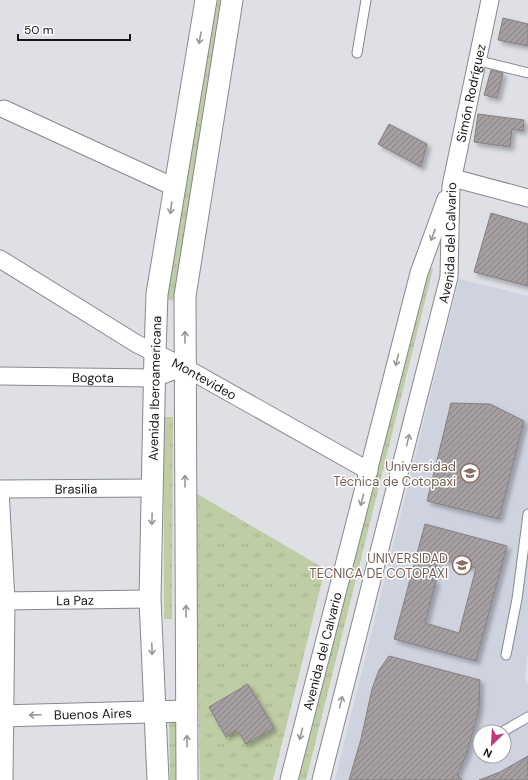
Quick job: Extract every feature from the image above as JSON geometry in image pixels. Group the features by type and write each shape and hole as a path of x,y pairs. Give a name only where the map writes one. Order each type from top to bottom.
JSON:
{"street":[{"name":"Avenida Iberoamericana","path":"158,780 150,599 154,352 158,294 174,187 206,0"},
{"path":"188,780 186,711 185,296 232,0"},
{"name":"Simón Rodríguez","path":"452,182 476,60 490,0"},
{"path":"4,109 174,187"},
{"path":"452,182 528,198"},
{"name":"Avenida del Calvario","path":"289,780 419,273 452,182"},
{"name":"Avenida del Calvario","path":"321,780 449,277 452,182"},
{"name":"Montevideo","path":"0,259 154,352 184,367 369,471"},
{"name":"Bogota","path":"0,376 154,378 184,367"},
{"name":"Brasilia","path":"0,489 152,488"},
{"path":"0,489 3,601 2,716 4,780"},
{"name":"La Paz","path":"3,601 150,599"},
{"name":"Buenos Aires","path":"2,716 154,710 186,711"}],"lane":[{"path":"357,53 366,0"},
{"path":"476,60 528,73"},
{"path":"506,655 517,599 528,514"},
{"path":"512,726 528,717"}],"shaded area":[{"name":"Universidad Técnica de Cotopaxi","path":"459,279 528,296 528,650 525,677 528,686 528,780 335,780"}],"green space":[{"path":"214,0 223,0 175,301 167,299"},
{"path":"424,267 433,269 306,780 296,780"},
{"path":"164,417 173,417 172,619 164,619"},
{"path":"194,492 325,569 273,780 200,780"},
{"path":"169,717 177,717 179,780 170,780"}],"building":[{"path":"503,18 528,24 528,46 498,40"},
{"path":"491,70 503,73 497,98 484,95"},
{"path":"478,114 524,120 523,131 512,129 510,147 474,142"},
{"path":"389,124 427,144 421,167 378,144"},
{"path":"491,213 528,224 528,286 474,272"},
{"path":"451,403 490,404 524,421 499,519 427,501"},
{"path":"425,524 507,546 476,661 394,639","holes":["438,558 476,568 459,633 425,623 436,581 432,580"]},
{"path":"389,656 480,680 479,709 475,724 472,724 472,735 467,753 457,775 462,780 349,780 361,739 372,689 379,670"},
{"path":"248,684 274,728 246,744 240,734 234,731 226,737 209,707"},
{"path":"528,756 528,780 479,780 500,772"}],"place":[{"name":"Universidad Técnica de Cotopaxi","path":"470,473"},
{"name":"UNIVERSIDAD TECNICA DE COTOPAXI","path":"462,565"}]}
